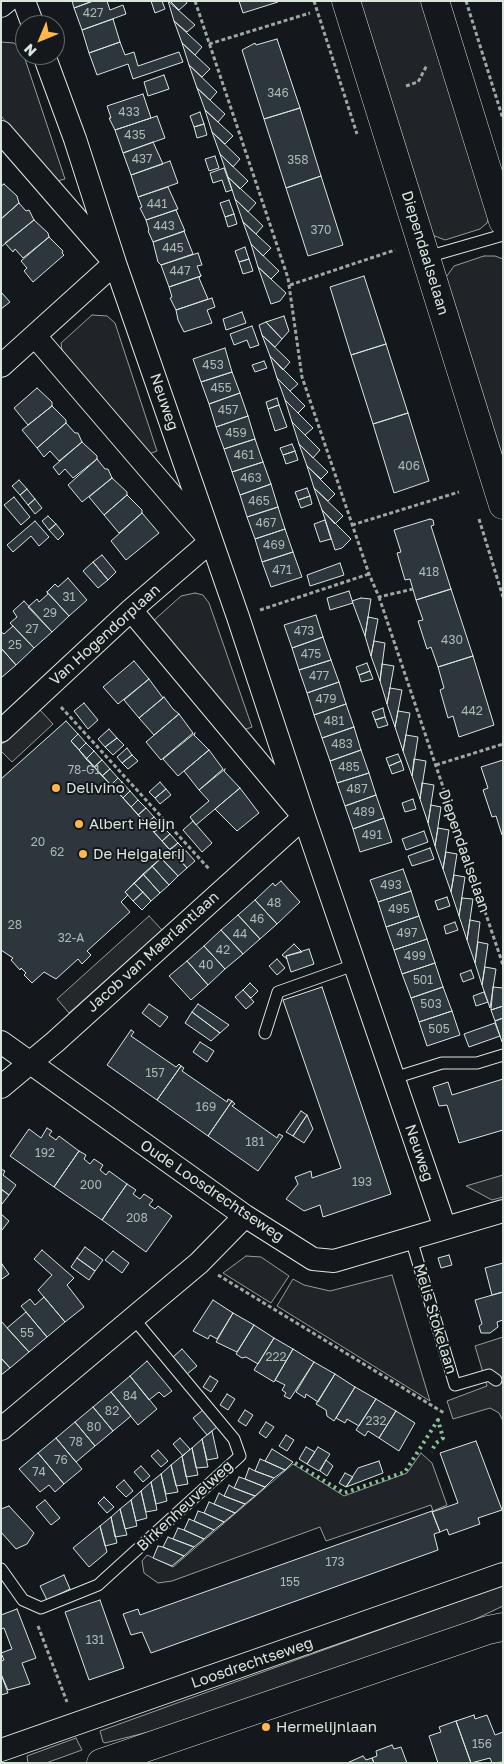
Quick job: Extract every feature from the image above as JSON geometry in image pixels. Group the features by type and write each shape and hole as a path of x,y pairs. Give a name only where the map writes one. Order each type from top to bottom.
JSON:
{"main road":[{"name":"Diependaalselaan","path":"346,1 503,505"},
{"path":"435,1 503,221"},
{"path":"100,1763 498,1624"}],"street":[{"path":"1,6 7,1"},
{"path":"24,1 29,15"},
{"name":"Neuweg","path":"48,65 75,139 115,263 238,617 354,965 445,1228"},
{"name":"Neuweg","path":"1,132 115,263"},
{"path":"1,366 115,263"},
{"name":"Neuweg","path":"35,336 211,541"},
{"name":"Van Hogendorplaan","path":"1,731 131,610 211,541"},
{"name":"Neuweg","path":"131,610 304,817"},
{"name":"Jacob van Maerlantlaan","path":"1,1087 304,817"},
{"name":"Oude Loosdrechtseweg","path":"1,1042 245,1216 313,1259 334,1261 445,1228"},
{"path":"445,1228 503,1211"},
{"path":"1,1428 199,1263 245,1216"},
{"name":"Loosdrechtseweg","path":"1,1750 231,1671 503,1574"}],"lane":[{"path":"426,257 503,235"},
{"path":"265,1033 278,992 354,965"},
{"path":"394,1078 442,1063 477,1063 503,1055"},
{"name":"Melis Stokelaan","path":"411,1239 455,1385 489,1375 496,1380"},
{"name":"Birkenheuvelweg","path":"32,1604 41,1608 98,1585 240,1456 234,1439 134,1319"},
{"path":"1,1569 23,1600 32,1604"}],"path":[{"name":"Diependaalselaan","path":"195,1 290,286 302,377 352,526 379,597 503,966"},
{"path":"466,1 503,119"},
{"path":"209,44 310,13"},
{"path":"406,86 418,82 428,64"},
{"name":"Diependaalselaan","path":"290,286 395,250"},
{"path":"352,526 459,492"},
{"path":"238,617 369,574"},
{"path":"379,597 413,589"},
{"path":"45,690 225,886"},
{"path":"436,765 503,744"},
{"path":"199,1263 444,1413"},
{"path":"32,1604 39,1630 76,1724"}],"shaded area":[{"path":"355,1 427,1 490,215 487,223 480,229 445,240 430,234"},
{"path":"1,42 14,43 15,65 27,65 65,179 57,181 1,116"},
{"path":"484,256 495,256 503,259 503,479 444,280 454,266"},
{"path":"92,315 107,316 115,323 157,451 149,454 62,351 61,343"},
{"path":"195,593 203,595 209,603 252,727 241,731 152,622 181,596"},
{"path":"40,710 53,724 12,762 1,751 1,745"},
{"path":"149,916 162,930 69,1013 57,999"},
{"path":"503,1175 503,1197 492,1200 466,1186"},
{"path":"246,1256 261,1257 289,1276 271,1303 223,1273"},
{"path":"392,1275 430,1401 277,1306 293,1279 304,1285 330,1291"},
{"path":"503,1337 503,1421 499,1413 490,1408 453,1419 447,1401 487,1386 475,1346"},
{"path":"421,1453 432,1463 447,1505 433,1511 431,1505 326,1541 320,1527 172,1581 158,1583 144,1573 142,1561 147,1555 173,1567 293,1464 344,1496 407,1473"},
{"path":"503,1585 503,1606 446,1633 160,1729 103,1742 100,1731"},
{"path":"76,1738 82,1750 46,1763 28,1763 27,1756"}],"building":[{"path":"72,1 93,1 74,8"},
{"path":"93,1 107,1 110,10 123,5 126,14 82,30 74,8"},
{"path":"151,1 162,1 165,9 155,13"},
{"path":"168,1 195,25 187,32 174,21"},
{"path":"170,1 186,1 187,3 179,10"},
{"path":"239,1 278,1 278,2 243,13"},
{"path":"113,19 120,42 89,53 82,30"},
{"path":"174,21 202,47 195,55 182,43"},
{"path":"277,39 300,108 264,119 242,50 255,43 256,45"},
{"path":"120,42 125,55 134,52 138,66 179,52 183,62 133,79 128,64 97,75 89,53"},
{"path":"182,43 210,69 202,77 189,65"},
{"path":"189,65 217,92 210,100 197,88"},
{"path":"164,75 169,89 148,96 144,82"},
{"path":"197,88 225,114 218,122 205,110"},
{"path":"143,94 151,118 115,130 109,118 111,118 107,106"},
{"path":"300,108 321,176 286,188 264,119"},
{"path":"205,110 233,136 225,144 212,132"},
{"path":"200,112 204,124 194,127 190,116"},
{"path":"157,116 165,138 123,153 115,130"},
{"path":"204,124 207,135 197,138 194,127"},
{"path":"212,132 240,159 233,167 220,154"},
{"path":"153,142 163,164 131,175 123,153"},
{"path":"220,154 248,181 240,189 228,177"},
{"path":"215,156 219,168 209,171 205,159"},
{"path":"170,161 178,183 138,197 131,175"},
{"path":"224,168 232,190 226,192 222,180 213,183 210,173"},
{"path":"321,176 343,245 308,256 286,188"},
{"path":"228,177 256,203 248,212 235,199"},
{"path":"4,184 17,196 19,203 1,219 1,186"},
{"path":"168,187 178,209 146,220 140,208 142,207 138,197"},
{"path":"235,199 263,226 256,234 243,222"},
{"path":"229,200 234,214 225,217 220,203"},
{"path":"19,203 26,211 29,210 34,220 1,247 1,219"},
{"path":"176,210 185,231 153,242 146,220"},
{"path":"234,214 237,224 228,227 225,217"},
{"path":"34,220 48,233 49,237 23,258 15,249 13,252 5,243"},
{"path":"243,222 271,248 263,256 251,244"},
{"path":"184,231 193,254 161,265 158,262 153,242"},
{"path":"49,237 63,251 64,255 33,282 24,271 27,268 21,261"},
{"path":"251,244 279,271 271,279 258,267"},
{"path":"245,247 249,259 239,262 235,251"},
{"path":"198,253 202,265 197,266 201,276 169,287 161,265"},
{"path":"249,259 253,271 243,274 239,262"},
{"path":"258,267 286,293 280,301 271,304"},
{"path":"201,276 199,278 208,299 176,310 170,298 172,297 169,287"},
{"path":"364,276 386,344 351,355 330,287"},
{"path":"1,292 10,302 1,309"},
{"path":"212,298 215,307 207,310 212,323 184,332 178,320 176,310"},
{"path":"242,312 246,323 226,330 223,319"},
{"path":"284,316 289,331 282,339 266,322"},
{"path":"266,322 282,339 275,347 262,335 259,325"},
{"path":"252,326 259,345 250,348 247,340 234,345 230,334"},
{"path":"262,335 290,362 283,370 270,356"},
{"path":"386,344 408,413 373,424 351,355"},
{"path":"225,348 232,372 201,382 193,359"},
{"path":"270,356 298,384 290,391 277,378"},
{"path":"264,361 267,368 255,372 252,365"},
{"path":"232,372 240,393 209,404 201,382"},
{"path":"277,378 305,406 298,413 285,400"},
{"path":"37,388 52,402 52,406 28,425 14,408"},
{"path":"240,393 248,416 216,427 209,404"},
{"path":"277,398 279,405 268,409 266,402"},
{"path":"285,400 313,428 305,435 292,422"},
{"path":"279,405 287,427 275,431 268,409"},
{"path":"52,406 66,420 66,423 37,448 22,430"},
{"path":"408,413 429,481 394,493 373,424"},
{"path":"248,416 255,439 224,449 216,427"},
{"path":"292,422 320,450 313,458 299,444"},
{"path":"66,423 75,433 78,433 82,442 59,461 50,451 44,457 37,448"},
{"path":"255,439 263,462 232,472 224,449"},
{"path":"82,442 97,456 97,459 73,478 65,469 59,475 53,467"},
{"path":"292,444 295,451 283,455 280,448"},
{"path":"299,444 328,472 321,479 307,466"},
{"path":"295,451 298,460 286,464 283,455"},
{"path":"97,459 105,469 108,469 112,478 82,502 68,485"},
{"path":"263,462 271,484 240,495 232,472"},
{"path":"307,466 335,494 328,501 314,488"},
{"path":"112,478 127,492 127,495 104,515 89,497"},
{"path":"19,480 27,489 20,495 12,486"},
{"path":"271,484 278,507 247,517 240,495"},
{"path":"307,488 310,496 298,500 295,492"},
{"path":"314,488 343,516 335,524 322,510"},
{"path":"27,489 35,499 28,505 20,495"},
{"path":"127,495 142,510 142,513 119,533 104,515"},
{"path":"310,496 312,504 301,508 298,500"},
{"path":"14,497 30,517 21,525 4,505"},
{"path":"35,499 42,508 35,514 28,505"},
{"path":"278,507 285,529 255,539 247,517"},
{"path":"322,510 351,539 342,548 335,550"},
{"path":"142,513 159,533 126,560 111,541"},
{"path":"48,516 56,524 49,530 42,521"},
{"path":"430,519 433,520 434,525 431,526 451,589 416,600 410,579 405,580 397,553 401,552 394,530"},
{"path":"325,520 331,539 320,542 314,524"},
{"path":"35,521 49,537 39,546 31,536 13,552 7,545"},
{"path":"56,524 64,534 58,540 49,530"},
{"path":"285,529 293,552 262,562 255,539"},
{"path":"293,552 302,577 271,587 262,562"},
{"path":"102,555 116,572 108,580 93,562"},
{"path":"93,562 108,580 98,588 83,571"},
{"path":"340,563 344,575 310,586 307,575"},
{"path":"68,578 87,600 69,616 47,592 55,584 58,587"},
{"path":"451,589 473,656 438,667 431,647 427,649 418,621 423,620 416,600"},
{"path":"349,591 353,603 330,610 327,598"},
{"path":"47,592 69,616 52,632 28,607 37,599 39,602 48,594"},
{"path":"361,598 371,599 365,636 352,601"},
{"path":"24,601 52,632 34,648 10,623 17,617 13,611"},
{"path":"316,615 323,637 292,648 284,625"},
{"path":"368,617 378,619 371,656 365,636"},
{"path":"13,626 34,648 16,665 1,648 1,632 4,634"},
{"path":"323,637 331,660 299,670 292,648"},
{"path":"374,641 385,643 380,681 371,656"},
{"path":"1,648 16,665 1,678"},
{"path":"473,656 494,725 459,737 453,716 448,718 440,690 444,688 438,667"},
{"path":"331,660 339,682 307,693 299,670"},
{"path":"134,661 149,679 118,704 103,687"},
{"path":"367,663 370,671 359,675 356,667"},
{"path":"382,664 394,666 387,704 380,681"},
{"path":"370,671 373,679 361,682 359,675"},
{"path":"149,679 163,698 139,718 124,700"},
{"path":"339,682 346,704 314,715 307,693"},
{"path":"390,688 402,690 395,727 387,704"},
{"path":"164,697 179,714 154,735 139,718"},
{"path":"84,703 98,720 88,729 74,711"},
{"path":"346,704 354,727 322,738 314,715"},
{"path":"383,708 385,717 375,720 372,712"},
{"path":"398,711 410,713 403,751 395,727"},
{"path":"179,714 193,733 161,760 146,742"},
{"path":"385,717 388,725 378,728 375,720"},
{"name":"De Heigalerij","path":"66,721 78,734 71,741 111,785 118,778 122,782 115,789 170,850 125,892 128,895 121,902 130,912 87,951 91,955 82,964 78,959 56,979 44,972 32,983 24,975 26,973 21,968 20,970 11,960 13,958 1,950 1,779"},
{"path":"354,727 361,750 330,761 322,738"},
{"path":"109,729 117,738 105,747 98,739"},
{"path":"195,733 194,735 209,750 178,776 163,759"},
{"path":"78,734 86,743 79,750 71,741"},
{"path":"406,735 418,737 412,776 403,751"},
{"path":"117,738 124,745 113,755 105,747"},
{"path":"86,743 94,751 86,759 79,750"},
{"path":"127,748 132,755 122,763 117,757"},
{"path":"209,750 223,769 199,790 184,771"},
{"path":"361,750 369,773 337,783 330,761"},
{"path":"94,751 102,760 94,767 86,759"},
{"path":"398,754 401,761 389,766 386,758"},
{"path":"132,755 138,761 128,769 122,763"},
{"path":"414,759 426,761 420,799 412,776"},
{"path":"102,760 110,769 102,776 94,767"},
{"path":"503,760 502,835 496,816 492,817 483,790 488,788 481,767"},
{"path":"401,761 404,770 392,774 389,766"},
{"path":"110,769 118,778 111,785 102,776"},
{"path":"225,769 224,771 240,788 196,825 190,817 209,801 199,790"},
{"path":"369,773 376,795 345,806 337,783"},
{"path":"122,782 130,791 123,798 115,789"},
{"path":"160,782 166,789 155,798 149,792"},
{"path":"422,783 434,785 428,823 420,799"},
{"path":"240,788 259,813 237,831 215,809"},
{"path":"166,789 171,795 160,804 155,798"},
{"path":"130,791 138,800 131,807 123,798"},
{"path":"376,795 384,818 353,829 345,806"},
{"path":"413,799 416,809 405,812 402,803"},
{"path":"138,800 146,808 138,815 131,807"},
{"path":"431,805 441,807 435,846 428,823"},
{"path":"146,808 154,817 146,824 138,815"},
{"path":"154,817 162,826 154,832 146,824"},
{"path":"384,818 392,842 360,852 353,829"},
{"path":"193,821 212,843 202,852 183,830"},
{"path":"162,826 170,834 162,841 154,832"},
{"path":"438,828 449,830 443,869 435,846"},
{"path":"424,831 428,842 406,850 402,839"},
{"path":"170,834 178,843 170,850 162,841"},
{"path":"178,843 186,851 178,858 170,849"},
{"path":"430,848 434,859 412,866 408,856"},
{"path":"170,849 187,868 178,876 161,858"},
{"path":"186,851 195,861 187,868 178,858"},
{"path":"446,852 457,854 451,892 443,869"},
{"path":"161,858 178,876 169,885 152,866"},
{"path":"152,866 169,885 160,893 143,874"},
{"path":"403,869 411,891 378,902 370,880"},
{"path":"143,874 160,893 151,901 134,883"},
{"path":"454,875 465,877 459,916 451,892"},
{"path":"281,881 300,902 277,924 255,900 273,883 275,886"},
{"path":"134,883 143,892 133,901 125,892"},
{"path":"411,891 419,916 386,927 378,902"},
{"path":"143,892 151,901 142,910 133,901"},
{"path":"447,897 450,906 438,910 435,901"},
{"path":"462,898 473,899 467,940 459,916"},
{"path":"255,900 277,924 260,939 238,915"},
{"path":"238,915 260,939 243,954 221,930"},
{"path":"419,916 427,939 394,950 386,927"},
{"path":"470,920 480,922 475,963 467,940"},
{"path":"455,922 458,930 446,934 444,926"},
{"path":"221,930 243,954 225,969 204,946"},
{"path":"427,939 435,963 402,974 394,950"},
{"path":"478,942 488,944 482,985 475,963"},
{"path":"294,944 302,952 286,956 287,959 282,955"},
{"path":"204,946 225,969 208,985 187,961"},
{"path":"309,949 314,964 291,972 286,956"},
{"path":"277,959 285,968 277,975 269,966"},
{"path":"187,961 208,985 191,1000 169,976"},
{"path":"435,963 443,987 411,998 402,974"},
{"path":"485,967 496,969 490,1008 482,985"},
{"path":"471,970 474,978 463,982 460,974"},
{"path":"250,983 258,991 251,998 243,990"},
{"path":"322,987 391,1194 323,1217 320,1205 304,1211 286,1199 298,1184 295,1177 311,1171 312,1178 341,1168 283,1000"},
{"path":"443,987 452,1011 419,1022 411,998"},
{"path":"493,987 503,988 503,1006 491,1010"},
{"path":"243,990 254,1002 246,1009 235,997"},
{"path":"484,992 488,1002 476,1006 473,996"},
{"path":"149,1004 168,1017 160,1027 142,1013"},
{"path":"198,1004 229,1025 220,1033 192,1012"},
{"path":"503,1006 503,1018 495,1021 491,1010"},
{"path":"452,1011 460,1035 427,1046 419,1022"},
{"path":"192,1012 220,1033 211,1041 185,1023"},
{"path":"503,1018 503,1042 502,1042 495,1021"},
{"path":"495,1023 500,1036 469,1047 464,1034"},
{"path":"131,1030 134,1032 131,1036 176,1067 179,1064 181,1066 157,1100 107,1065"},
{"path":"200,1042 214,1051 207,1062 193,1052"},
{"path":"181,1066 184,1068 182,1071 227,1102 228,1099 232,1101 208,1136 157,1100"},
{"path":"503,1079 503,1130 459,1143 447,1105 439,1106 433,1087 448,1082 452,1095"},
{"path":"232,1101 235,1104 232,1106 277,1138 279,1134 283,1136 258,1171 208,1136"},
{"path":"301,1111 307,1115 293,1136 286,1132"},
{"path":"307,1115 313,1129 304,1143 293,1136"},
{"path":"47,1128 52,1131 49,1135 56,1140 59,1136 79,1151 54,1187 10,1156 29,1129 41,1138"},
{"path":"79,1151 86,1155 84,1159 90,1164 94,1159 103,1165 100,1170 106,1175 109,1171 127,1184 102,1220 54,1187"},
{"path":"1,1169 5,1171 3,1175 16,1185 9,1195 1,1189"},
{"path":"127,1184 136,1190 133,1194 140,1199 144,1194 153,1200 149,1205 155,1209 158,1206 172,1216 146,1252 102,1220"},
{"path":"1,1189 9,1195 2,1204 1,1204"},
{"path":"1,1214 9,1221 2,1230 1,1230"},
{"path":"85,1247 103,1260 95,1271 77,1258"},
{"path":"42,1250 74,1278 67,1285 84,1307 65,1322 38,1290 52,1275 34,1259"},
{"path":"113,1251 129,1263 122,1273 105,1260"},
{"path":"449,1255 452,1265 441,1268 438,1258"},
{"path":"77,1258 95,1271 89,1280 71,1267"},
{"path":"503,1263 503,1292 492,1295 485,1268"},
{"path":"2,1264 9,1274 2,1279 1,1278"},
{"path":"503,1292 503,1320 497,1322 498,1327 490,1333 481,1333 479,1326 482,1324 475,1300"},
{"path":"44,1297 65,1322 47,1337 21,1306 30,1299 35,1305"},
{"path":"213,1300 233,1313 217,1339 210,1335 208,1339 193,1331"},
{"path":"26,1312 47,1337 29,1352 7,1328"},
{"path":"233,1313 254,1325 237,1352 216,1342"},
{"path":"1,1321 29,1352 10,1368 1,1358"},
{"path":"254,1325 274,1338 258,1364 236,1354"},
{"path":"274,1338 293,1349 274,1382 254,1370"},
{"path":"182,1349 197,1366 187,1374 173,1357"},
{"path":"293,1349 314,1362 290,1399 284,1396 286,1393 282,1390 285,1385 275,1380"},
{"path":"1,1358 10,1368 1,1375"},
{"path":"147,1361 172,1391 164,1397 159,1392 149,1400 130,1376"},
{"path":"314,1362 335,1374 318,1402 306,1394 305,1398 296,1392"},
{"path":"335,1374 355,1387 334,1421 327,1416 326,1410 316,1404"},
{"path":"130,1376 157,1409 138,1425 111,1392"},
{"path":"210,1376 218,1381 211,1392 203,1387"},
{"path":"355,1387 376,1399 359,1426 347,1419 345,1423 336,1418"},
{"path":"111,1392 131,1416 113,1431 93,1407"},
{"path":"227,1394 235,1399 228,1410 220,1405"},
{"path":"376,1399 396,1411 379,1438 368,1431 365,1436 356,1430"},
{"path":"93,1407 113,1431 95,1446 75,1422"},
{"path":"203,1410 217,1427 207,1435 193,1418"},
{"path":"245,1410 253,1415 246,1426 238,1421"},
{"path":"396,1411 415,1423 399,1451 379,1438"},
{"path":"75,1422 95,1446 76,1462 56,1438"},
{"path":"266,1422 274,1427 266,1438 259,1433"},
{"path":"212,1431 218,1458 207,1460 202,1439"},
{"path":"286,1435 294,1440 287,1451 279,1446"},
{"path":"56,1438 82,1469 64,1484 38,1453"},
{"path":"180,1438 190,1449 183,1456 173,1444"},
{"path":"202,1439 208,1467 196,1468 192,1448"},
{"path":"476,1441 502,1510 478,1518 480,1524 449,1535 447,1529 440,1532 432,1512 458,1503 440,1453"},
{"path":"306,1447 315,1452 307,1464 299,1459"},
{"path":"318,1447 330,1454 319,1471 307,1464"},
{"path":"192,1448 198,1475 186,1477 182,1456"},
{"path":"272,1449 293,1462 285,1470 265,1461"},
{"path":"158,1450 168,1461 161,1467 151,1456"},
{"path":"38,1453 64,1484 55,1492 49,1485 40,1492 19,1469"},
{"path":"182,1456 188,1484 176,1486 171,1465"},
{"path":"260,1459 285,1470 274,1478 255,1471"},
{"path":"326,1460 333,1466 327,1476 320,1471"},
{"path":"379,1461 383,1473 346,1487 358,1468"},
{"path":"171,1465 178,1492 166,1494 161,1474"},
{"path":"141,1466 150,1476 143,1482 134,1472"},
{"path":"249,1468 274,1478 265,1487 245,1479"},
{"path":"345,1473 353,1477 346,1487 339,1483"},
{"path":"161,1474 167,1501 156,1504 151,1482"},
{"path":"239,1477 265,1487 255,1496 234,1488"},
{"path":"124,1480 133,1491 126,1497 116,1487"},
{"path":"151,1482 157,1510 146,1512 141,1491"},
{"path":"229,1485 255,1496 245,1504 224,1496"},
{"path":"141,1491 147,1518 136,1521 131,1500"},
{"path":"219,1493 245,1504 235,1513 214,1504"},
{"path":"104,1497 114,1507 107,1513 98,1503"},
{"path":"45,1500 60,1518 51,1525 36,1507"},
{"path":"131,1500 137,1526 125,1529 120,1509"},
{"path":"209,1502 235,1513 224,1522 204,1513"},
{"path":"9,1506 34,1533 27,1544 16,1549 1,1532 1,1509"},
{"path":"120,1509 127,1535 115,1537 111,1517"},
{"path":"198,1511 224,1522 214,1530 194,1521"},
{"path":"432,1511 440,1532 434,1534 438,1550 151,1653 142,1632 131,1635 123,1614 138,1609 140,1615"},
{"path":"111,1517 117,1543 105,1546 100,1526"},
{"path":"189,1519 214,1530 204,1539 184,1530"},
{"path":"100,1526 107,1552 89,1567 73,1548"},
{"path":"178,1528 204,1539 194,1547 173,1539"},
{"path":"168,1537 194,1547 184,1556 163,1547"},
{"path":"158,1546 184,1556 172,1566 153,1558"},
{"path":"64,1575 70,1589 47,1600 40,1586"},
{"path":"100,1600 124,1668 89,1680 65,1612"},
{"path":"17,1609 36,1658 22,1663 30,1684 8,1690 1,1674 1,1661 4,1660 1,1653 12,1649 4,1628 1,1629 1,1615"},
{"path":"1,1674 8,1693 1,1695"},
{"path":"474,1715 475,1719 487,1715 495,1735 503,1732 503,1762 492,1763 490,1758 471,1763 456,1721"},
{"path":"456,1721 471,1763 438,1763 429,1736 441,1732 439,1727"},
{"path":"392,1745 394,1749 401,1747 407,1763 374,1763 372,1758 377,1756 376,1751"},
{"path":"363,1756 366,1760 372,1758 374,1763 347,1763"}],"hedge":[{"path":"295,1463 344,1493 405,1472 438,1420 443,1438 436,1443 431,1452"}],"place":[{"name":"Delivino","path":"56,788"},
{"name":"Albert Heijn","path":"79,824"},
{"name":"De Heigalerij","path":"83,854"},
{"name":"Hermelijnlaan","path":"266,1727"}]}
